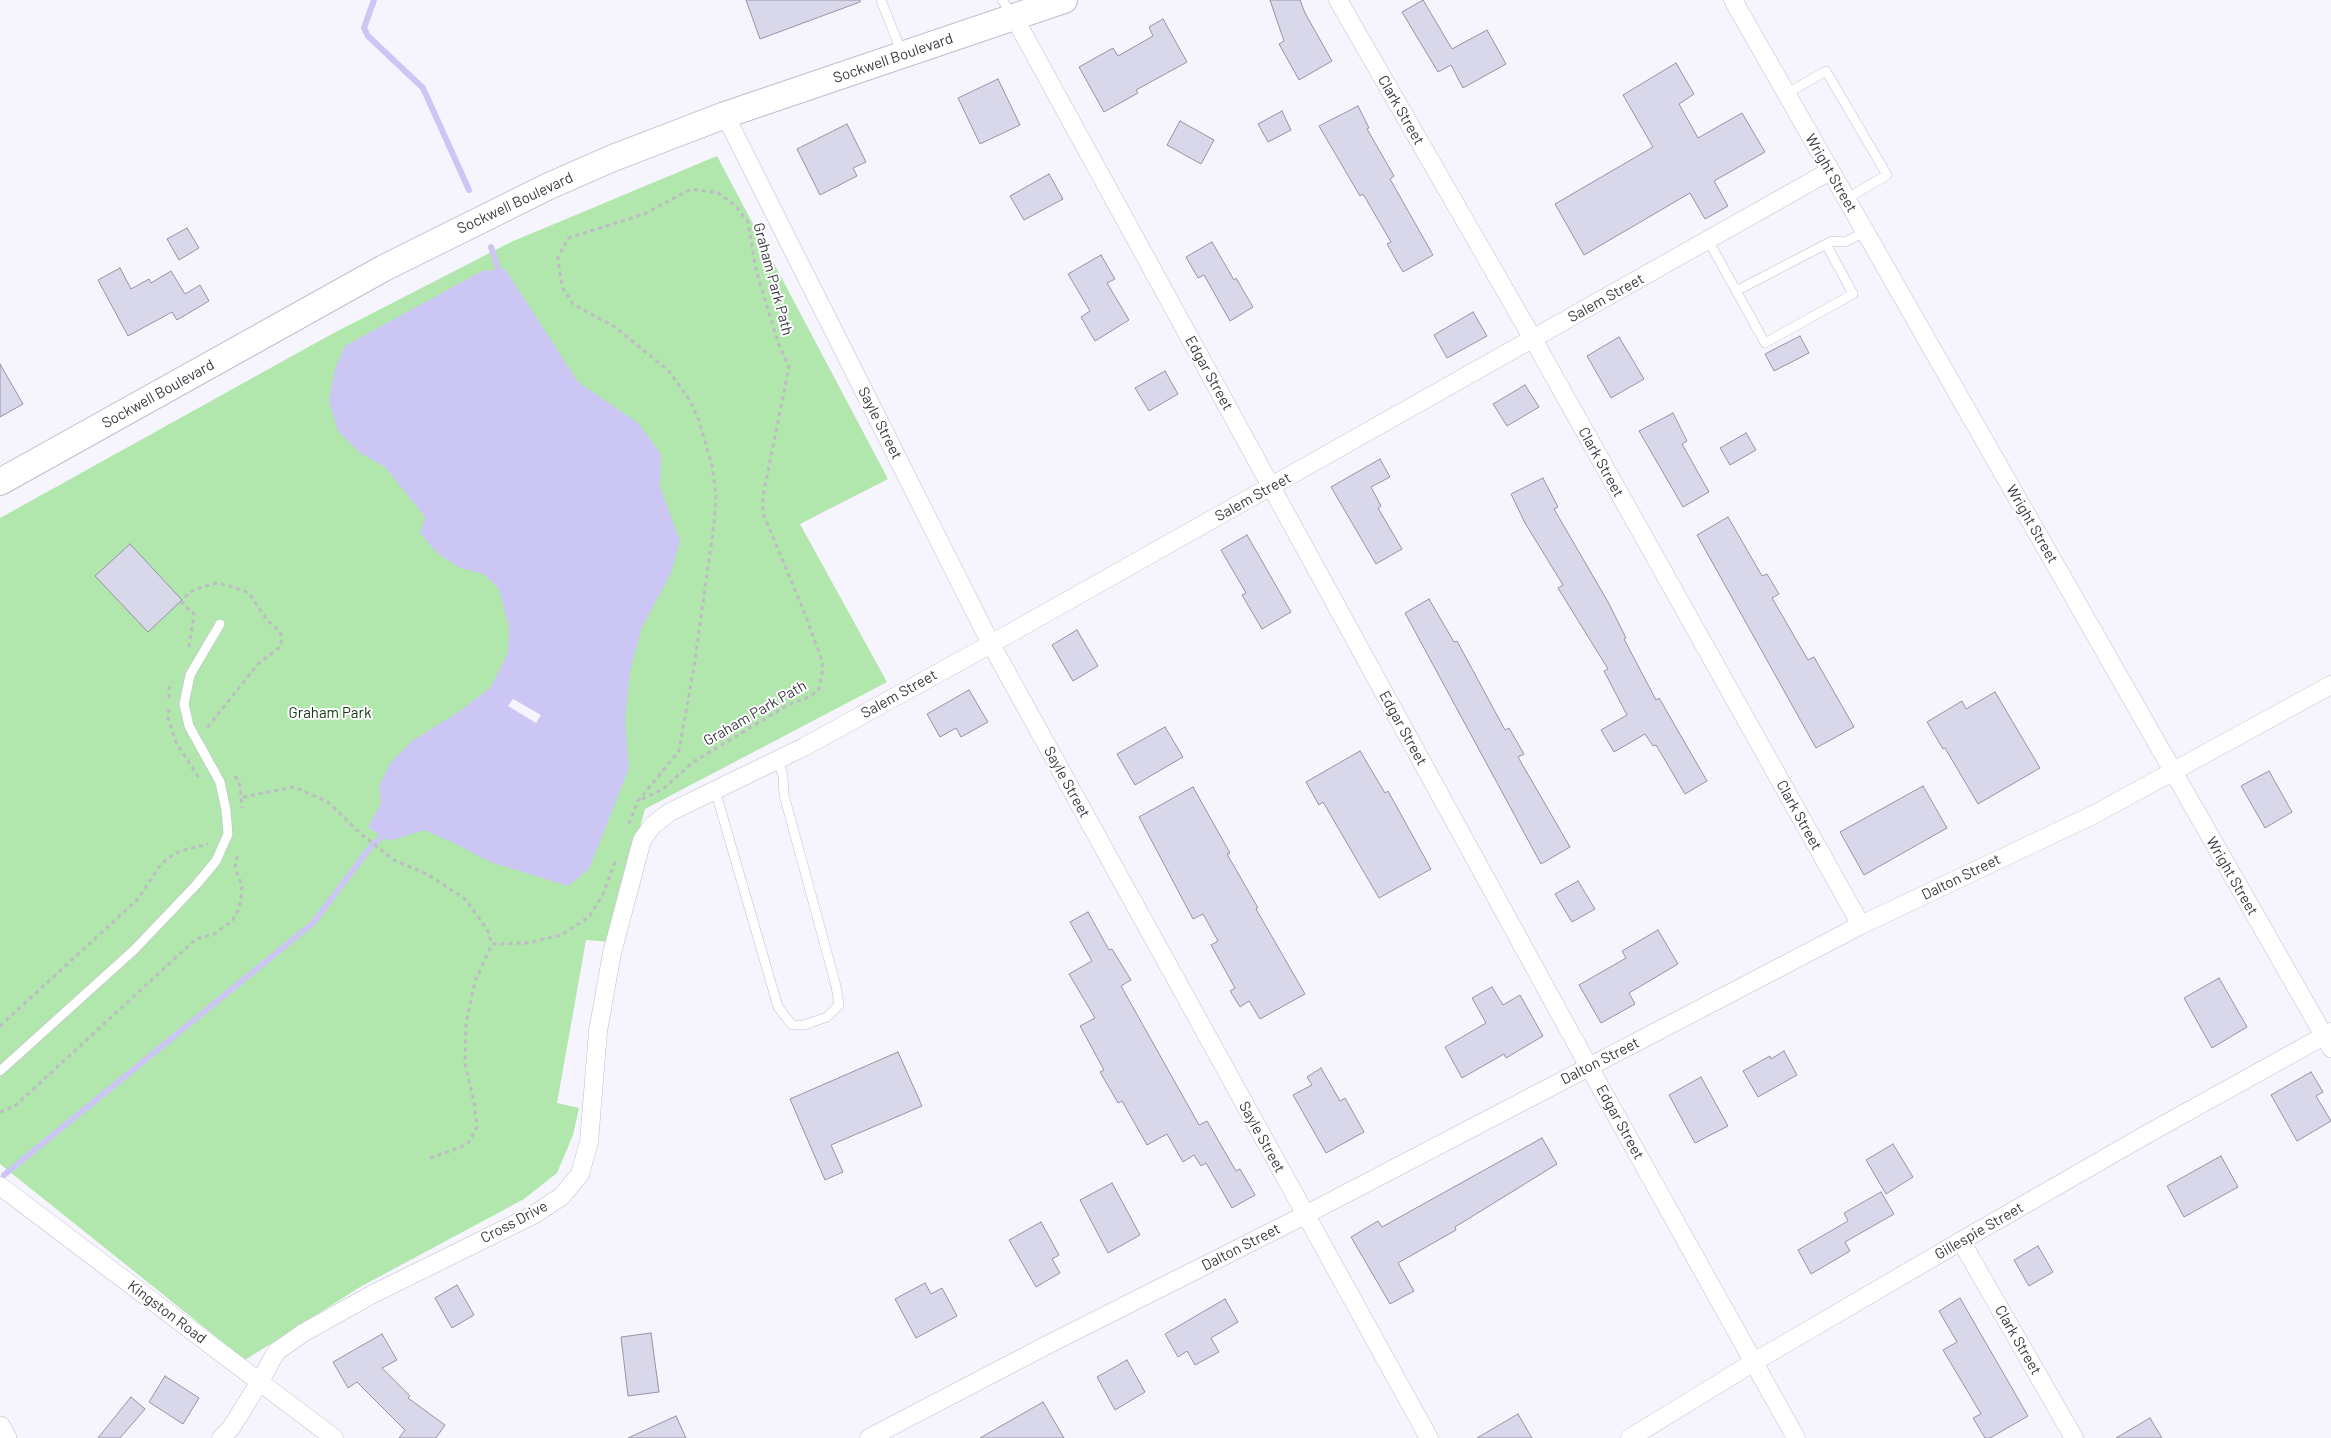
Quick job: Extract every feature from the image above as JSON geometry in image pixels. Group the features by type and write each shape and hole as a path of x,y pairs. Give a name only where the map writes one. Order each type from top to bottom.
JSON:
{"main road":[{"name":"Sockwell Boulevard","path":"0,482 435,241 585,170 725,115 902,55 1008,8 1064,0"}],"street":[{"name":"Clark Street","path":"1338,0 1533,339 1861,925"},
{"name":"Wright Street","path":"1733,0 2172,771 2329,1038"},
{"name":"Edgar Street","path":"1008,8 1589,1067 1796,1438"},
{"name":"Sayle Street","path":"725,115 991,644 1429,1438"},
{"name":"Salem Street","path":"670,812 778,759 991,644 1830,171"},
{"name":"Dalton Street","path":"869,1438 1305,1215 1861,925 2094,814 2331,684"},
{"name":"Cross Drive","path":"221,1438 231,1428 276,1352 303,1333 371,1295 535,1214 562,1196 580,1174 588,1142 598,1031 612,954 642,840 652,825 670,812"},
{"name":"Gillespie Street","path":"1630,1438 1754,1362 2149,1133 2329,1038"},
{"name":"Kingston Road","path":"0,1186 334,1438"},
{"name":"Clark Street","path":"1961,1241 2074,1438"},
{"path":"0,1427 6,1438"}],"lane":[{"path":"881,0 902,55"},
{"path":"1786,94 1826,71 1887,175 1846,199"},
{"path":"1736,291 1832,241 1846,242 1865,232"},
{"path":"1708,240 1765,343 1854,294 1826,244"},
{"path":"0,1071 134,950 196,885 216,861 228,834 226,810 220,782 189,726 184,704 190,675 220,624"},
{"path":"715,790 778,1007 792,1026 804,1025 827,1017 839,1005 836,986 784,794 783,776 778,759"}],"path":[{"name":"Graham Park Path","path":"627,829 638,801 679,751 694,667 714,524 716,494 712,465 699,421 689,399 668,371 615,327 573,304 562,287 558,258 568,238 644,214 691,189 718,193 735,205 748,222 754,246 756,270 779,345 789,367 763,496 763,513 805,614 823,668 819,690 811,696 788,705 693,762 663,789 638,801"},
{"path":"188,650 194,614 182,603 188,593 217,583 249,593 267,620 280,632 280,646 258,664 207,728 211,736"},
{"path":"177,674 169,689 168,718 176,742 202,784"},
{"path":"231,769 240,785 243,797 242,813"},
{"path":"243,797 294,787 328,802 362,834 394,860 427,874 465,899 487,930 492,944 475,981 466,1023 465,1063 474,1102 477,1127 469,1142 462,1147 430,1158"},
{"path":"0,1026 138,899 159,867 168,858 180,851 206,846 212,836"},
{"path":"0,1112 15,1106 196,939 214,934 232,921 240,909 242,898 242,886 235,868 239,845"},
{"path":"492,944 528,942 560,935 589,917 603,894 617,857"}],"green space":[{"name":"Graham Park","path":"717,156 888,479 800,524 887,682 645,809 609,942 586,940 557,1103 579,1108 573,1135 557,1173 524,1199 360,1287 245,1360 0,1164 0,518 330,335 511,242"}],"shaded area":[{"path":"505,269 578,382 638,423 661,454 660,487 680,541 671,573 642,627 630,671 625,720 629,768 589,869 568,886 490,862 424,830 389,841 368,827 381,803 379,786 391,762 412,741 460,711 491,687 508,653 509,627 499,589 484,574 460,568 437,553 420,533 425,517 385,467 360,453 338,431 329,400 335,369 345,346 482,271"}],"pier":[{"path":"513,699 541,715 536,723 508,706"}],"building":[{"path":"746,0 860,0 860,2 760,39"},
{"path":"1270,0 1300,0 1305,13 1332,61 1299,80 1279,44 1284,41"},
{"path":"1423,0 1452,49 1487,30 1506,64 1463,88 1451,65 1438,72 1402,12"},
{"path":"1163,19 1187,62 1136,90 1138,93 1104,112 1079,67 1113,48 1118,56 1153,36 1149,27"},
{"path":"1676,63 1694,94 1679,104 1698,138 1742,113 1765,152 1714,181 1728,206 1705,219 1690,193 1584,255 1555,204 1653,147 1623,95"},
{"path":"998,79 1020,125 980,144 958,98"},
{"path":"1358,106 1369,128 1367,129 1394,176 1390,179 1433,255 1403,272 1387,244 1391,242 1363,194 1360,196 1319,126"},
{"path":"1282,111 1291,130 1268,142 1258,124"},
{"path":"1180,121 1214,140 1201,164 1167,145"},
{"path":"847,124 866,162 853,168 857,176 820,195 797,149"},
{"path":"1049,174 1063,199 1024,220 1010,196"},
{"path":"187,228 199,248 179,260 167,239"},
{"path":"1212,242 1234,280 1236,278 1253,307 1230,321 1204,275 1198,278 1186,257"},
{"path":"1101,255 1115,279 1107,283 1129,320 1095,341 1081,317 1090,311 1068,274"},
{"path":"120,268 131,289 149,279 151,283 171,271 185,294 200,285 209,301 177,320 172,312 128,336 98,280"},
{"path":"1473,312 1487,336 1447,358 1434,335"},
{"path":"1800,336 1809,353 1774,371 1765,354"},
{"path":"1619,337 1644,379 1611,398 1587,356"},
{"path":"0,364 23,404 0,417"},
{"path":"1165,371 1178,394 1149,411 1135,388"},
{"path":"1525,385 1539,407 1507,426 1493,404"},
{"path":"1673,413 1687,441 1682,444 1709,492 1683,507 1639,431"},
{"path":"1746,433 1756,450 1730,465 1720,448"},
{"path":"1380,459 1390,477 1371,487 1381,506 1378,508 1402,549 1376,564 1331,487"},
{"path":"1543,478 1558,507 1554,509 1608,602 1626,638 1624,639 1656,700 1659,698 1707,781 1685,794 1656,745 1653,746 1645,734 1614,752 1601,730 1627,715 1604,671 1608,669 1558,588 1563,585 1525,523 1511,494"},
{"path":"1728,517 1762,576 1767,574 1779,594 1772,598 1808,660 1814,657 1854,727 1816,748 1697,535"},
{"path":"1247,535 1291,612 1262,629 1242,595 1246,593 1221,550"},
{"path":"130,544 182,600 148,632 95,576"},
{"path":"1429,599 1454,642 1457,641 1505,730 1509,728 1524,754 1518,757 1570,847 1541,864 1405,613"},
{"path":"1077,630 1098,666 1073,681 1052,645"},
{"path":"969,690 988,722 961,737 956,728 940,737 927,714"},
{"path":"1995,692 2040,768 1978,804 1945,748 1943,749 1927,722 1962,701 1966,709"},
{"path":"1165,727 1183,757 1135,785 1117,754"},
{"path":"1360,751 1385,793 1388,791 1431,869 1379,898 1323,802 1319,805 1306,782"},
{"path":"2269,771 2292,812 2265,828 2241,786"},
{"path":"1923,786 1947,828 1864,875 1840,832"},
{"path":"1193,787 1230,853 1227,854 1258,908 1256,909 1305,994 1260,1019 1249,1001 1240,1007 1230,991 1235,988 1211,945 1218,941 1203,914 1193,919 1139,817"},
{"path":"1578,881 1595,909 1572,922 1555,894"},
{"path":"1088,912 1109,950 1112,949 1131,980 1121,986 1199,1125 1207,1121 1236,1171 1240,1169 1255,1195 1232,1208 1206,1163 1201,1166 1194,1155 1183,1162 1167,1134 1147,1145 1122,1101 1118,1103 1100,1072 1104,1070 1080,1026 1095,1018 1069,974 1092,961 1070,922"},
{"path":"1658,930 1678,964 1629,993 1635,1004 1601,1023 1579,985 1626,958 1622,951"},
{"path":"2219,978 2247,1027 2212,1048 2184,998"},
{"path":"1492,987 1503,1005 1520,995 1543,1036 1506,1058 1504,1054 1462,1078 1445,1047 1486,1023 1472,998"},
{"path":"1784,1051 1797,1075 1758,1097 1743,1071 1770,1056 1771,1059"},
{"path":"898,1052 922,1106 831,1145 843,1172 825,1180 790,1099"},
{"path":"1321,1068 1340,1101 1345,1098 1364,1132 1326,1153 1293,1095 1312,1085 1307,1077"},
{"path":"2311,1072 2323,1092 2316,1096 2331,1121 2297,1141 2271,1095"},
{"path":"1701,1077 1728,1126 1695,1143 1669,1095"},
{"path":"1542,1138 1557,1164 1455,1227 1456,1230 1398,1263 1414,1291 1390,1304 1351,1237 1378,1221 1382,1227"},
{"path":"1893,1144 1913,1177 1886,1194 1866,1160"},
{"path":"2221,1156 2238,1187 2184,1217 2167,1186"},
{"path":"1112,1183 1140,1235 1108,1253 1080,1200"},
{"path":"1881,1192 1894,1214 1845,1242 1850,1251 1811,1274 1798,1250 1848,1221 1844,1213"},
{"path":"1041,1222 1059,1255 1052,1259 1060,1273 1036,1287 1009,1240"},
{"path":"2038,1246 2053,1272 2029,1286 2014,1260"},
{"path":"925,1283 931,1294 942,1288 957,1316 916,1338 895,1299"},
{"path":"457,1285 474,1315 452,1328 435,1298"},
{"path":"1960,1298 2028,1416 1990,1438 1985,1438 1973,1418 1981,1414 1943,1350 1957,1342 1939,1311"},
{"path":"1225,1299 1238,1322 1211,1338 1219,1352 1195,1365 1187,1351 1178,1357 1165,1334"},
{"path":"651,1333 659,1392 628,1396 621,1337"},
{"path":"382,1334 397,1360 382,1368 410,1396 408,1398 445,1425 436,1438 399,1438 405,1430 357,1382 348,1388 333,1362"},
{"path":"1127,1360 1145,1392 1115,1410 1097,1377"},
{"path":"165,1376 199,1398 183,1424 149,1402"},
{"path":"131,1397 145,1409 120,1438 98,1438"},
{"path":"1043,1402 1064,1438 980,1438"},
{"path":"1518,1414 1532,1438 1477,1438"},
{"path":"676,1416 686,1438 628,1438"},
{"path":"2150,1418 2162,1438 2116,1438"}],"waterway":[{"path":"374,0 364,28 368,36 423,88 469,190"},
{"path":"491,247 501,277"},
{"path":"4,1175 313,923 369,849 388,830"}]}
